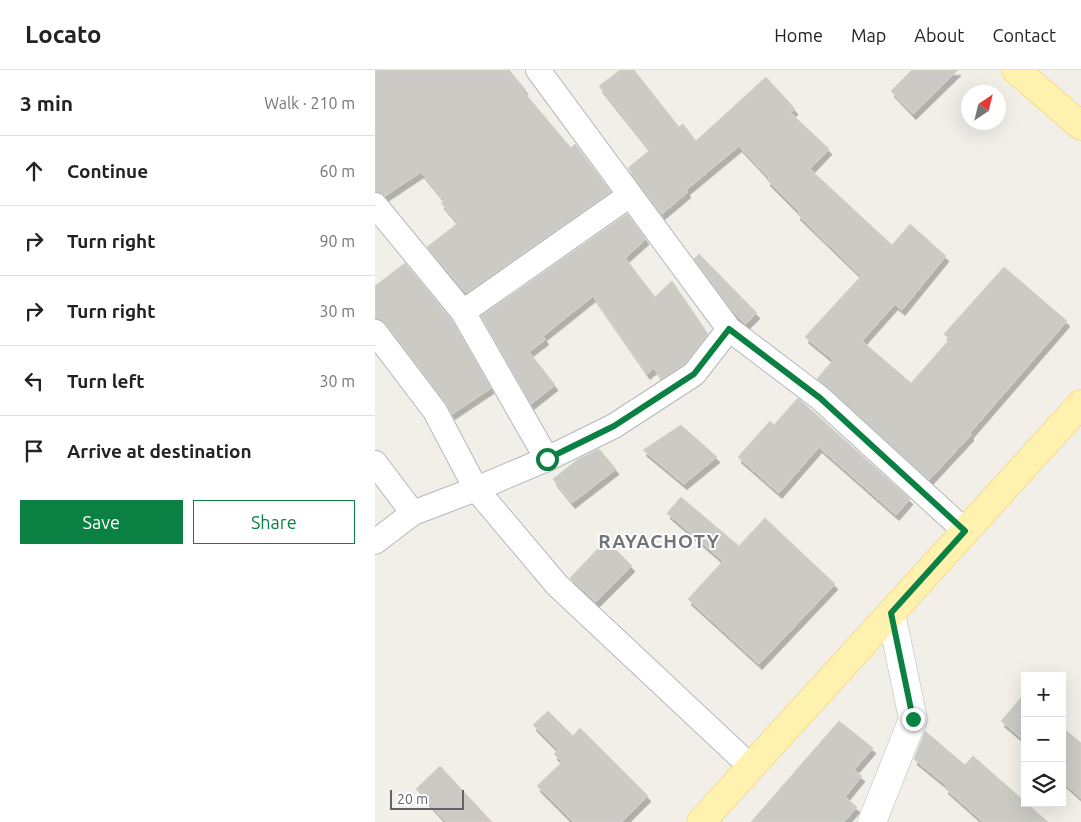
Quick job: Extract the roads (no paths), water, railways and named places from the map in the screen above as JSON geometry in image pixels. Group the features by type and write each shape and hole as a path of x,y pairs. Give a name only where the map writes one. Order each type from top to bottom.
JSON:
{"main road":[{"path":"1016,70 1081,126"},
{"path":"701,822 1081,404"},
{"path":"872,822 913,719 891,613"}],"street":[{"path":"538,70 729,329 820,398 965,531"},
{"path":"463,312 630,196"},
{"path":"375,205 463,312 547,459"},
{"path":"375,542 413,512 476,489 547,459 614,426 694,374 729,329"},
{"path":"375,332 435,411 476,489 557,584 751,767"},
{"path":"375,463 413,512"}],"district":[{"name":"RAYACHOTY","path":"659,541"}]}
